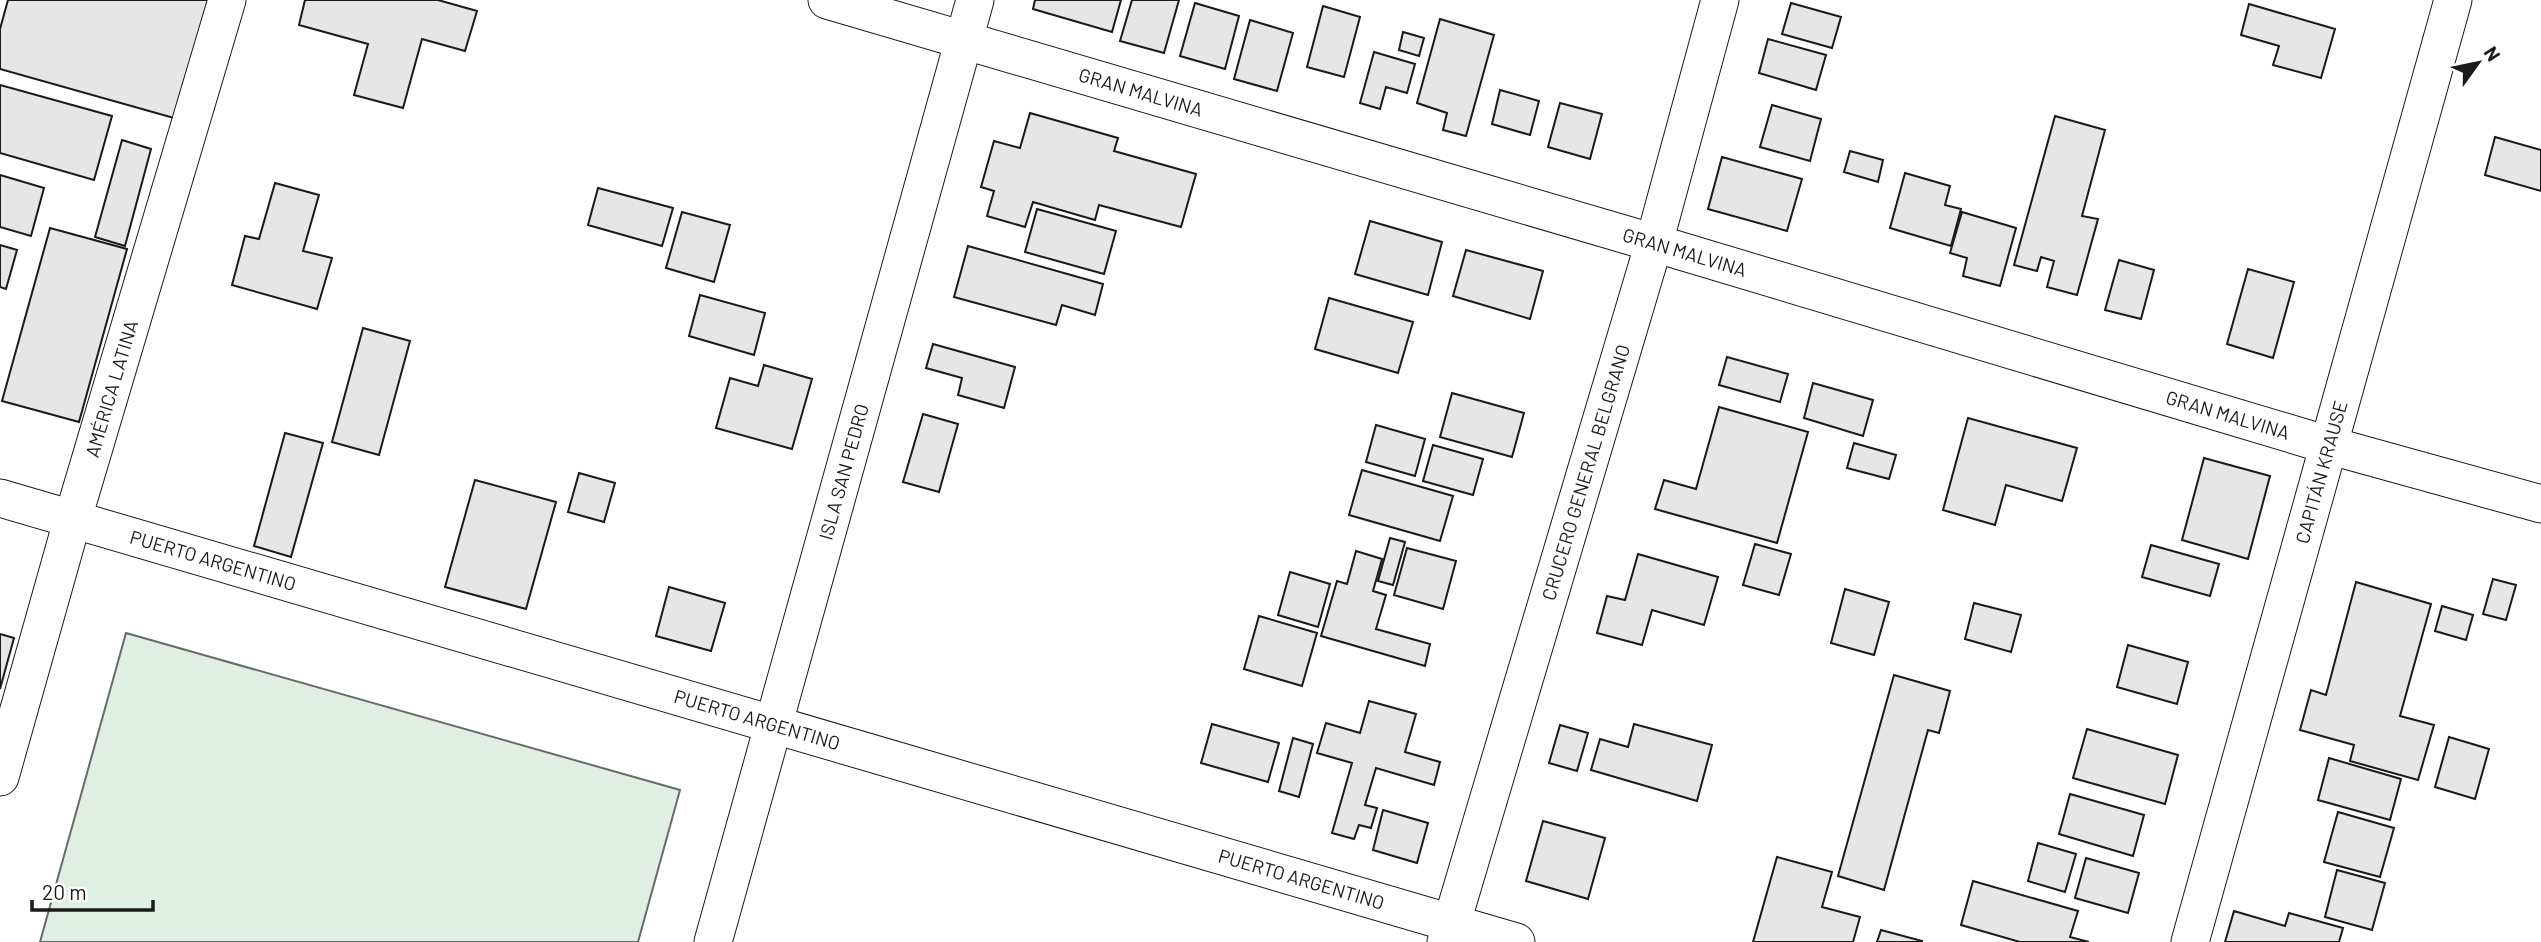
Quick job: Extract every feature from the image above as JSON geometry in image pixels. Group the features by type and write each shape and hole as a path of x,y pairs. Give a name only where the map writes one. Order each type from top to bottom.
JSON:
{"street":[{"name":"AMÉRICA LATINA","path":"0,778 73,519 227,0"},
{"name":"GRAN MALVINA","path":"827,0 2328,445 2541,504"},
{"name":"ISLA SAN PEDRO","path":"713,942 975,0"},
{"name":"CRUCERO GENERAL BELGRANO","path":"1448,933 1654,243 1720,0"},
{"name":"CAPITÁN KRAUSE","path":"2190,942 2453,0"},
{"name":"PUERTO ARGENTINO","path":"0,498 774,724 1448,933 1516,942"}],"green space":[{"path":"126,633 680,790 638,942 40,942"}],"building":[{"path":"8,0 214,0 181,120 0,69 0,29"},
{"path":"305,0 438,0 477,11 465,51 422,39 403,108 354,95 368,44 299,25"},
{"path":"1035,0 1121,0 1112,32 1033,9"},
{"path":"1132,0 1179,0 1164,53 1120,41"},
{"path":"1195,3 1239,16 1225,69 1180,56"},
{"path":"1791,3 1841,17 1832,48 1782,34"},
{"path":"2249,4 2335,29 2321,78 2273,65 2279,46 2241,35"},
{"path":"1323,6 1360,17 1344,77 1307,67"},
{"path":"1440,19 1494,35 1466,136 1443,130 1447,113 1417,103"},
{"path":"1250,20 1293,33 1277,91 1234,79"},
{"path":"1403,32 1424,38 1419,56 1399,50"},
{"path":"1768,39 1826,55 1816,90 1759,73"},
{"path":"1374,52 1415,64 1407,93 1386,87 1380,109 1360,103"},
{"path":"0,85 112,116 94,180 0,153"},
{"path":"1500,90 1539,101 1530,135 1492,124"},
{"path":"1560,103 1602,114 1590,159 1548,147"},
{"path":"1772,105 1821,119 1810,161 1760,147"},
{"path":"1030,113 1118,138 1114,151 1196,174 1181,227 1099,205 1095,220 1033,202 1025,227 987,216 994,191 981,187 994,141 1020,148"},
{"path":"2055,116 2105,130 2082,216 2098,219 2077,295 2047,287 2054,261 2041,257 2037,271 2014,265"},
{"path":"2495,137 2541,150 2541,191 2485,175"},
{"path":"122,140 151,149 125,246 95,237"},
{"path":"1850,151 1883,160 1878,182 1844,172"},
{"path":"1722,157 1802,179 1787,231 1708,209"},
{"path":"1905,173 1950,186 1945,205 1961,209 1951,246 1890,228"},
{"path":"0,175 44,188 31,236 0,227"},
{"path":"275,183 319,195 303,251 332,258 317,309 232,285 245,236 259,239"},
{"path":"598,188 673,208 662,246 588,225"},
{"path":"1037,209 1116,231 1104,274 1025,252"},
{"path":"682,212 730,225 714,282 666,268"},
{"path":"1962,212 2016,228 2000,286 1963,276 1967,258 1950,253"},
{"path":"1370,221 1442,242 1428,295 1355,274"},
{"path":"50,228 127,249 79,422 2,401"},
{"path":"0,245 17,250 6,289 0,287"},
{"path":"968,246 1103,284 1095,315 1062,305 1056,325 954,297"},
{"path":"1466,250 1543,271 1530,319 1453,296"},
{"path":"2119,260 2154,270 2141,319 2105,310"},
{"path":"2248,269 2294,282 2273,358 2227,344"},
{"path":"700,295 765,313 754,355 689,336"},
{"path":"1329,298 1413,322 1398,373 1315,349"},
{"path":"363,328 410,341 379,455 332,442"},
{"path":"933,344 1015,367 1004,408 958,395 962,378 926,368"},
{"path":"1727,357 1788,374 1780,402 1719,385"},
{"path":"764,365 812,379 792,449 716,428 730,378 758,386"},
{"path":"1813,383 1873,400 1863,436 1804,418"},
{"path":"1452,393 1524,413 1512,457 1440,437"},
{"path":"1719,407 1808,432 1777,543 1655,509 1664,480 1696,489"},
{"path":"923,414 958,424 939,492 903,482"},
{"path":"1968,418 2077,448 2062,501 2006,485 1995,525 1943,510"},
{"path":"1376,425 1425,439 1415,476 1366,462"},
{"path":"285,433 323,443 291,557 254,546"},
{"path":"1854,443 1896,455 1889,479 1847,468"},
{"path":"1433,445 1483,459 1473,495 1423,481"},
{"path":"2204,458 2270,476 2248,559 2182,540"},
{"path":"1362,470 1453,496 1440,541 1349,515"},
{"path":"579,473 615,483 604,522 568,512"},
{"path":"475,480 556,502 526,609 445,587"},
{"path":"1390,538 1405,542 1393,585 1378,581"},
{"path":"1755,544 1791,554 1779,595 1743,585"},
{"path":"2151,545 2219,564 2210,596 2142,577"},
{"path":"1407,548 1456,561 1443,609 1394,595"},
{"path":"1356,551 1382,559 1373,591 1386,595 1376,629 1430,644 1425,666 1321,636 1337,581 1347,584"},
{"path":"1638,554 1718,577 1704,625 1652,610 1642,645 1597,633 1607,596 1625,600"},
{"path":"1290,572 1330,584 1318,627 1278,615"},
{"path":"2493,579 2516,585 2506,620 2483,614"},
{"path":"2356,582 2431,604 2400,716 2434,725 2418,780 2350,761 2354,745 2300,730 2311,690 2326,695"},
{"path":"669,587 725,603 711,651 656,636"},
{"path":"1845,589 1889,602 1874,655 1831,643"},
{"path":"1974,603 2021,615 2011,652 1965,639"},
{"path":"2442,606 2473,615 2466,640 2435,631"},
{"path":"1259,616 1317,633 1302,686 1244,669"},
{"path":"0,634 14,638 0,689"},
{"path":"2128,645 2188,662 2177,704 2117,687"},
{"path":"1894,675 1950,691 1939,733 1928,730 1884,890 1838,876"},
{"path":"1369,701 1416,714 1405,752 1440,762 1434,785 1376,768 1365,805 1377,808 1371,828 1359,825 1354,839 1332,833 1352,763 1317,753 1326,723 1360,733"},
{"path":"1212,724 1279,743 1268,782 1201,763"},
{"path":"1634,724 1712,745 1697,801 1591,770 1600,739 1628,747"},
{"path":"1560,725 1588,733 1577,771 1549,763"},
{"path":"2087,729 2178,755 2165,804 2073,778"},
{"path":"2449,737 2489,749 2475,799 2435,787"},
{"path":"1293,738 1313,744 1299,797 1279,791"},
{"path":"2329,758 2401,779 2390,820 2318,800"},
{"path":"2070,794 2144,815 2133,856 2059,834"},
{"path":"1383,810 1428,823 1417,863 1373,850"},
{"path":"2338,812 2394,828 2380,877 2324,862"},
{"path":"1543,821 1605,838 1588,899 1526,881"},
{"path":"2038,843 2076,854 2065,892 2028,881"},
{"path":"1777,857 1832,872 1822,907 1860,917 1853,942 1753,942"},
{"path":"2086,858 2139,873 2128,913 2075,898"},
{"path":"2337,870 2385,883 2372,930 2325,917"},
{"path":"1973,881 2078,911 2070,937 2089,942 2020,942 1961,925"},
{"path":"2234,911 2285,926 2289,913 2343,928 2339,942 2225,942"},
{"path":"1881,930 1922,941 1922,942 1877,942"}]}
